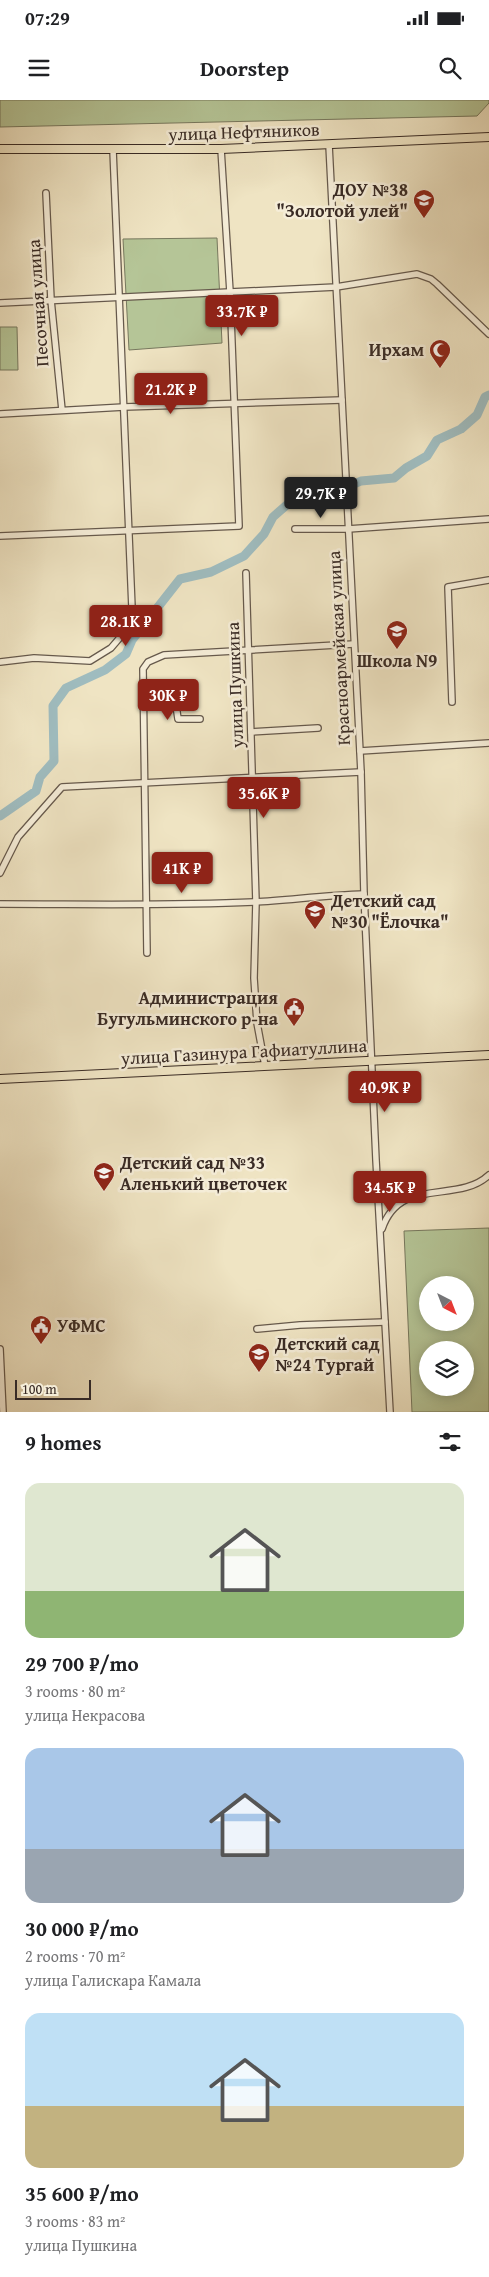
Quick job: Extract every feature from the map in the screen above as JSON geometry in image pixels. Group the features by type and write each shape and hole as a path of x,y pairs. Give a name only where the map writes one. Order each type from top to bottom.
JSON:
{"main road":[{"name":"улица Нефтяников","path":"0,150 221,149 489,136"},
{"name":"улица Газинура Гафиатуллина","path":"0,1079 489,1055"}],"street":[{"name":"Красноармейская улица","path":"329,145 360,751 364,894 381,1234"},
{"path":"0,536 239,526 230,292 221,149"},
{"path":"0,662 34,658 90,660 111,648 123,634 132,608 114,150"},
{"name":"Песочная улица","path":"46,193 51,300 62,410"},
{"path":"0,303 336,287 417,274 437,284 489,334"},
{"path":"0,414 124,406 342,400"},
{"path":"295,529 348,529 489,519"},
{"name":"улица Пушкина","path":"246,573 256,902 254,978 264,1066"},
{"path":"452,702 448,586 489,580"},
{"path":"147,953 143,669 148,662 164,656 354,644"},
{"path":"143,698 175,698 178,719 200,719"},
{"path":"251,732 318,728"},
{"path":"360,751 489,743"},
{"path":"0,873 18,837 62,787 360,772"},
{"path":"0,904 146,905 256,902 314,896 364,894"},
{"path":"390,1412 381,1234 384,1224 402,1202 416,1194 464,1189 482,1181 489,1175"},
{"path":"257,1329 300,1325 385,1322"},
{"path":"0,1349 3,1412"}],"green space":[{"path":"0,100 489,100 489,103 477,116 0,127"},
{"path":"217,238 222,343 129,350 123,239"},
{"path":"0,327 17,327 18,370 0,370"},
{"path":"489,1228 489,1412 412,1412 404,1231"}],"waterway":[{"path":"0,816 36,791 40,777 54,761 53,706 66,688 105,670 126,654 132,640 180,579 211,572 244,556 264,534 273,517 290,502 313,502 361,481 394,478 406,468 427,456 437,440 461,429 477,415 485,397 489,395"}],"place":[{"name":"ДОУ №38 \"Золотой улей\"","path":"424,219"},
{"name":"Ирхам","path":"440,369"},
{"name":"Школа N9","path":"397,650"},
{"name":"Детский сад №30 \"Ёлочка\"","path":"315,930"},
{"name":"Администрация Бугульминского р-на","path":"294,1027"},
{"name":"Детский сад №33 Аленький цветочек","path":"104,1192"},
{"name":"УФМС","path":"41,1345"},
{"name":"Детский сад №24 Тургай","path":"259,1373"}]}
